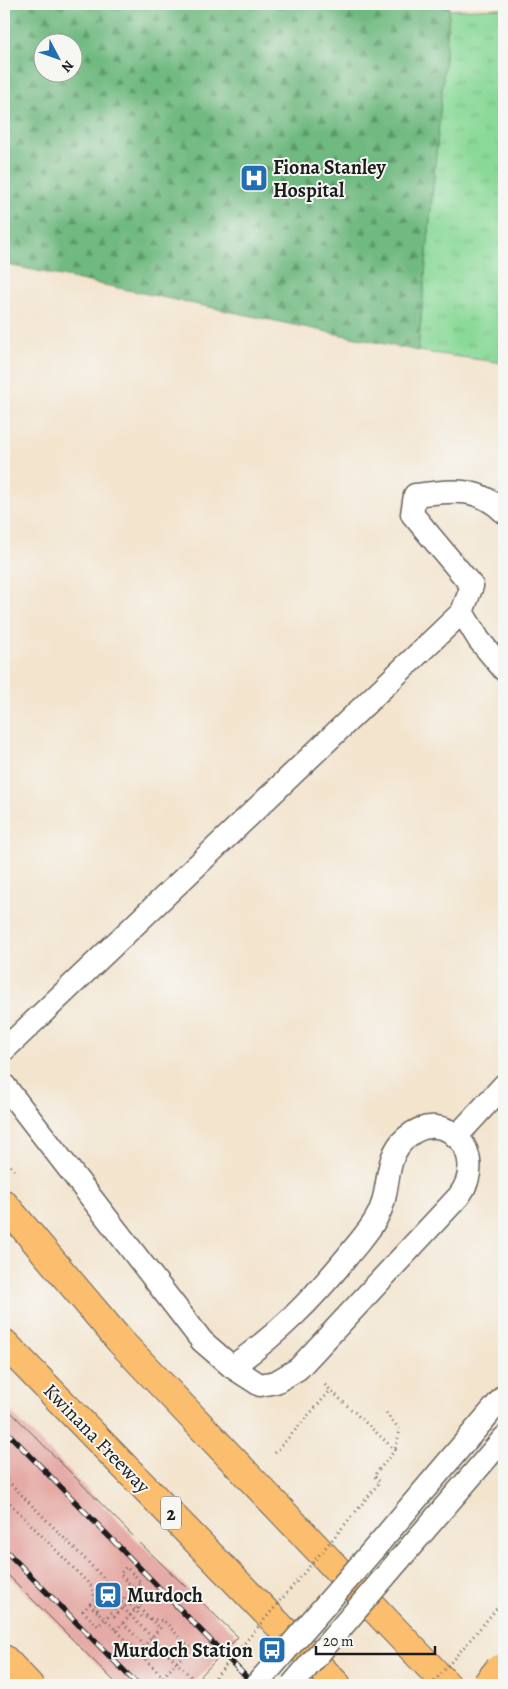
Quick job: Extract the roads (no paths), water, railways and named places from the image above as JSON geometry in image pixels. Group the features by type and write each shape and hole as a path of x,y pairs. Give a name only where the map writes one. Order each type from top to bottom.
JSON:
{"highway":[{"path":"4,1204 120,1341 446,1685"},
{"name":"Kwinana Freeway","path":"4,1343 337,1685"},
{"path":"4,1659 30,1685"}],"lane":[{"path":"4,1050 462,612 472,586 412,514 415,495 464,490 494,502 504,512"},
{"path":"462,612 479,640 504,670"},
{"path":"4,1085 202,1341 232,1367 260,1385 276,1382 298,1369 465,1187 470,1177 470,1158 465,1146 444,1128 429,1126 417,1129 405,1138 396,1149 390,1163 384,1203 371,1227 299,1311 269,1340 232,1367"},
{"path":"456,1137 504,1086"},
{"path":"256,1685 504,1396"},
{"path":"292,1685 504,1438"}],"railway":[{"path":"4,1429 254,1685"},
{"path":"4,1549 138,1685"}],"place":[{"name":"Fiona Stanley Hospital","path":"254,178"},
{"name":"Murdoch","path":"108,1595"},
{"name":"Murdoch Station","path":"272,1650"}]}
